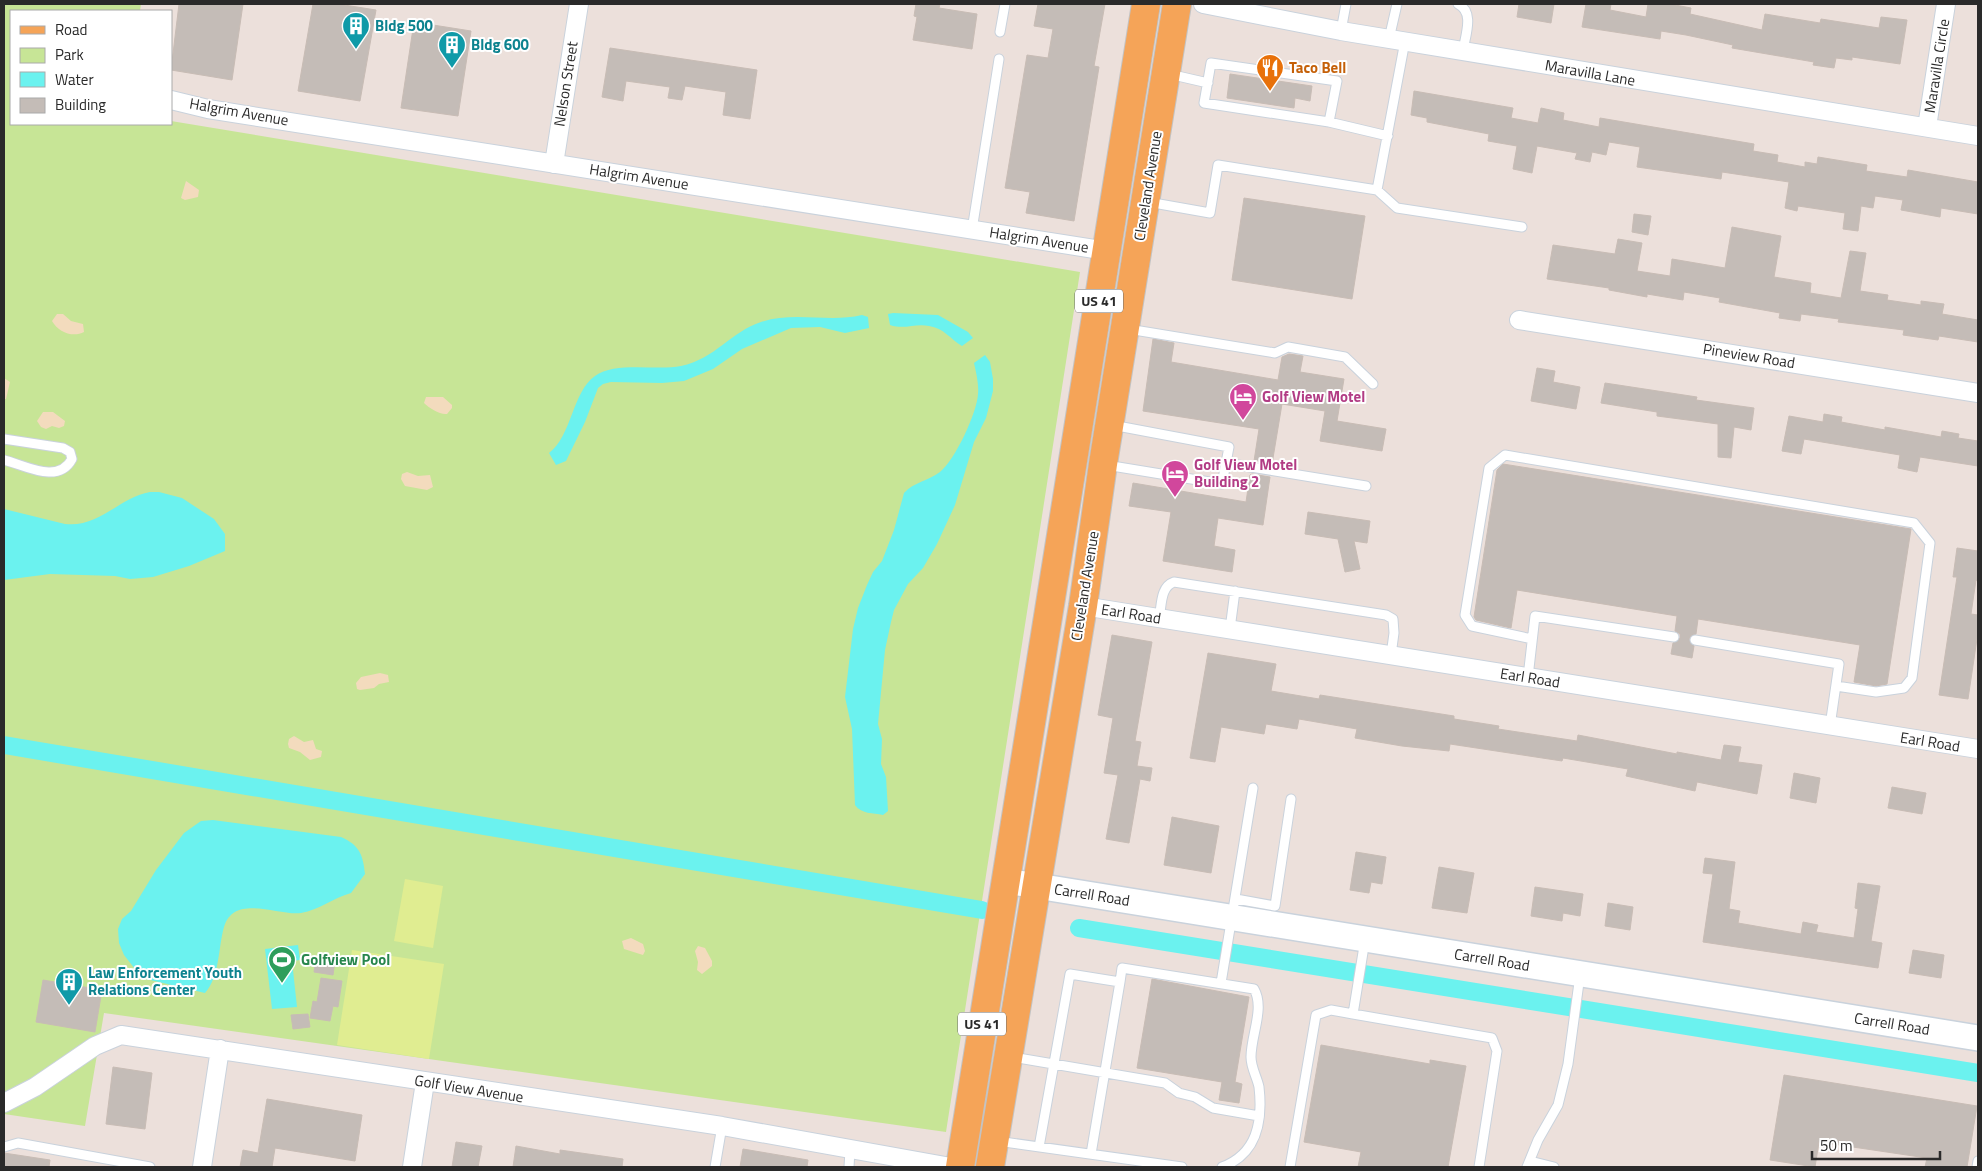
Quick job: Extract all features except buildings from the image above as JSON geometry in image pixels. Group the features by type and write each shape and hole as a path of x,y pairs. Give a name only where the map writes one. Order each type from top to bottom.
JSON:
{"main road":[{"name":"Cleveland Avenue","path":"960,1167 1146,4"},
{"name":"Cleveland Avenue","path":"992,1154 1083,606 1103,464 1177,4"},
{"path":"1107,251 1122,291 1125,329"}],"street":[{"name":"Nelson Street","path":"554,164 579,4"},
{"name":"Maravilla Lane","path":"1203,4 1341,31 1978,136"},
{"name":"Maravilla Circle","path":"1927,127 1946,4"},
{"name":"Halgrim Avenue","path":"172,100 208,109 1107,251"},
{"name":"Pineview Road","path":"1519,320 1978,392"},
{"name":"Earl Road","path":"1083,606 1978,749"},
{"name":"Carrell Road","path":"1006,881 1234,908 1364,946 1580,974 1978,1038"},
{"name":"Golf View Avenue","path":"4,1103 35,1087 95,1046 121,1036 220,1049 425,1082 722,1126 850,1159 951,1167"},
{"path":"202,1167 220,1049"},
{"path":"412,1167 425,1082"}],"lane":[{"path":"1000,32 1005,4"},
{"path":"1341,31 1346,4"},
{"path":"1377,190 1388,136 1397,40 1397,4"},
{"path":"1458,4 1464,7 1468,13 1463,51"},
{"path":"972,230 999,59"},
{"path":"1329,122 1337,81 1211,63 1204,103 1329,122 1388,136"},
{"path":"1167,73 1208,83"},
{"path":"1146,201 1210,213 1218,165 1377,190 1398,208 1522,227"},
{"path":"1125,329 1275,352 1288,347 1345,357 1373,384"},
{"path":"1103,464 1222,484 1229,447 1110,425"},
{"path":"4,439 63,448 70,452 72,459 68,467 59,472 48,473 4,460"},
{"path":"1532,639 1472,626 1465,615 1489,468 1505,456 1914,523 1930,543 1912,678 1904,688 1876,692 1836,686"},
{"path":"1226,463 1366,486"},
{"path":"1159,618 1164,589 1168,584 1174,582 1386,614 1393,619 1394,633 1391,655"},
{"path":"1230,629 1235,591"},
{"path":"1528,677 1535,616 1674,637"},
{"path":"1695,640 1839,664 1830,726"},
{"path":"1221,983 1253,788"},
{"path":"1234,908 1275,906 1291,799"},
{"path":"1353,1014 1364,946"},
{"path":"1091,1154 1122,968 1254,989 1259,998 1251,1058 1259,1086 1259,1116 1256,1135 1246,1153 1234,1163 1222,1167"},
{"path":"1039,1147 1070,974 1120,982"},
{"path":"1554,1167 1529,1164 1538,1140 1558,1105 1568,1064 1580,974"},
{"path":"1289,1167 1316,1015 1331,1010 1492,1038 1497,1051 1479,1167"},
{"path":"1008,1056 1165,1083 1178,1093 1195,1097 1213,1108 1259,1116"},
{"path":"715,1167 722,1126"},
{"path":"4,1147 18,1143 150,1167"},
{"path":"992,1154 1039,1147 1182,1167"},
{"path":"1977,1167 1978,1161"}],"green space":[{"path":"4,4 141,4 140,10 10,10 10,125 172,125 172,121 1080,272 946,1132 104,1013 85,1126 4,1114"},
{"path":"405,879 443,886 433,948 394,941"},
{"path":"352,950 444,964 429,1059 337,1045"}],"sand":[{"path":"186,181 199,190 198,197 185,200 181,198"},
{"path":"57,314 63,314 71,321 83,324 84,332 71,334 62,331 52,321"},
{"path":"4,378 10,382 6,399 4,399"},
{"path":"426,397 443,397 452,405 452,408 447,414 438,412 424,403"},
{"path":"43,412 53,412 65,421 64,426 59,428 52,426 46,429 41,427 37,421"},
{"path":"407,472 418,476 430,475 433,487 427,490 405,486 401,479 402,474"},
{"path":"380,673 388,675 389,682 379,684 374,688 357,689 356,683 361,677"},
{"path":"294,736 304,742 313,740 316,749 322,751 321,757 310,760 300,752 289,748 289,739"},
{"path":"631,938 643,944 645,951 643,955 624,949 622,941"},
{"path":"698,946 705,948 712,961 712,966 702,974 697,970 698,962 695,951"}],"water":[{"path":"888,314 938,315 968,332 973,338 962,346 943,331 934,327 924,325 900,327 890,325"},
{"path":"862,315 868,317 869,328 845,333 820,327 791,328 742,349 713,369 684,381 662,383 611,382 603,384 598,388 585,422 566,461 556,465 549,453 563,436 581,392 587,383 603,371 625,368 681,366 704,357 751,326 773,319 786,317 837,318"},
{"path":"985,355 990,362 993,391 986,418 974,442 955,505 937,544 923,568 908,584 894,610 885,650 878,724 882,739 881,764 886,777 888,811 883,815 868,813 860,810 855,805 852,729 845,697 853,629 858,608 873,572 882,561 894,530 904,493 912,486 940,472 952,457 964,436 977,402 978,382 974,363"},
{"path":"159,492 182,498 214,519 225,534 225,551 189,566 153,577 130,579 115,576 50,574 4,580 4,509 65,524 77,524 99,517 139,495"},
{"path":"213,820 341,837 352,843 359,851 365,874 351,893 308,911 291,913 247,908 237,911 229,917 224,927 216,970 205,993 142,978 124,955 119,943 118,929 122,919 131,911 156,870 184,833 201,821"},
{"name":"Golfview Pool","path":"298,945 300,960 292,961 297,1007 272,1009 265,949"}],"waterway":[{"path":"4,745 982,910"},
{"path":"1079,928 1978,1073"}],"place":[{"name":"Bldg 500","path":"356,50"},
{"name":"Bldg 600","path":"452,69"},
{"name":"Taco Bell","path":"1270,92"},
{"name":"Golf View Motel","path":"1243,421"},
{"name":"Golf View Motel Building 2","path":"1175,498"},
{"name":"Golfview Pool","path":"282,984"},
{"name":"Law Enforcement Youth Relations Center","path":"69,1006"}]}
